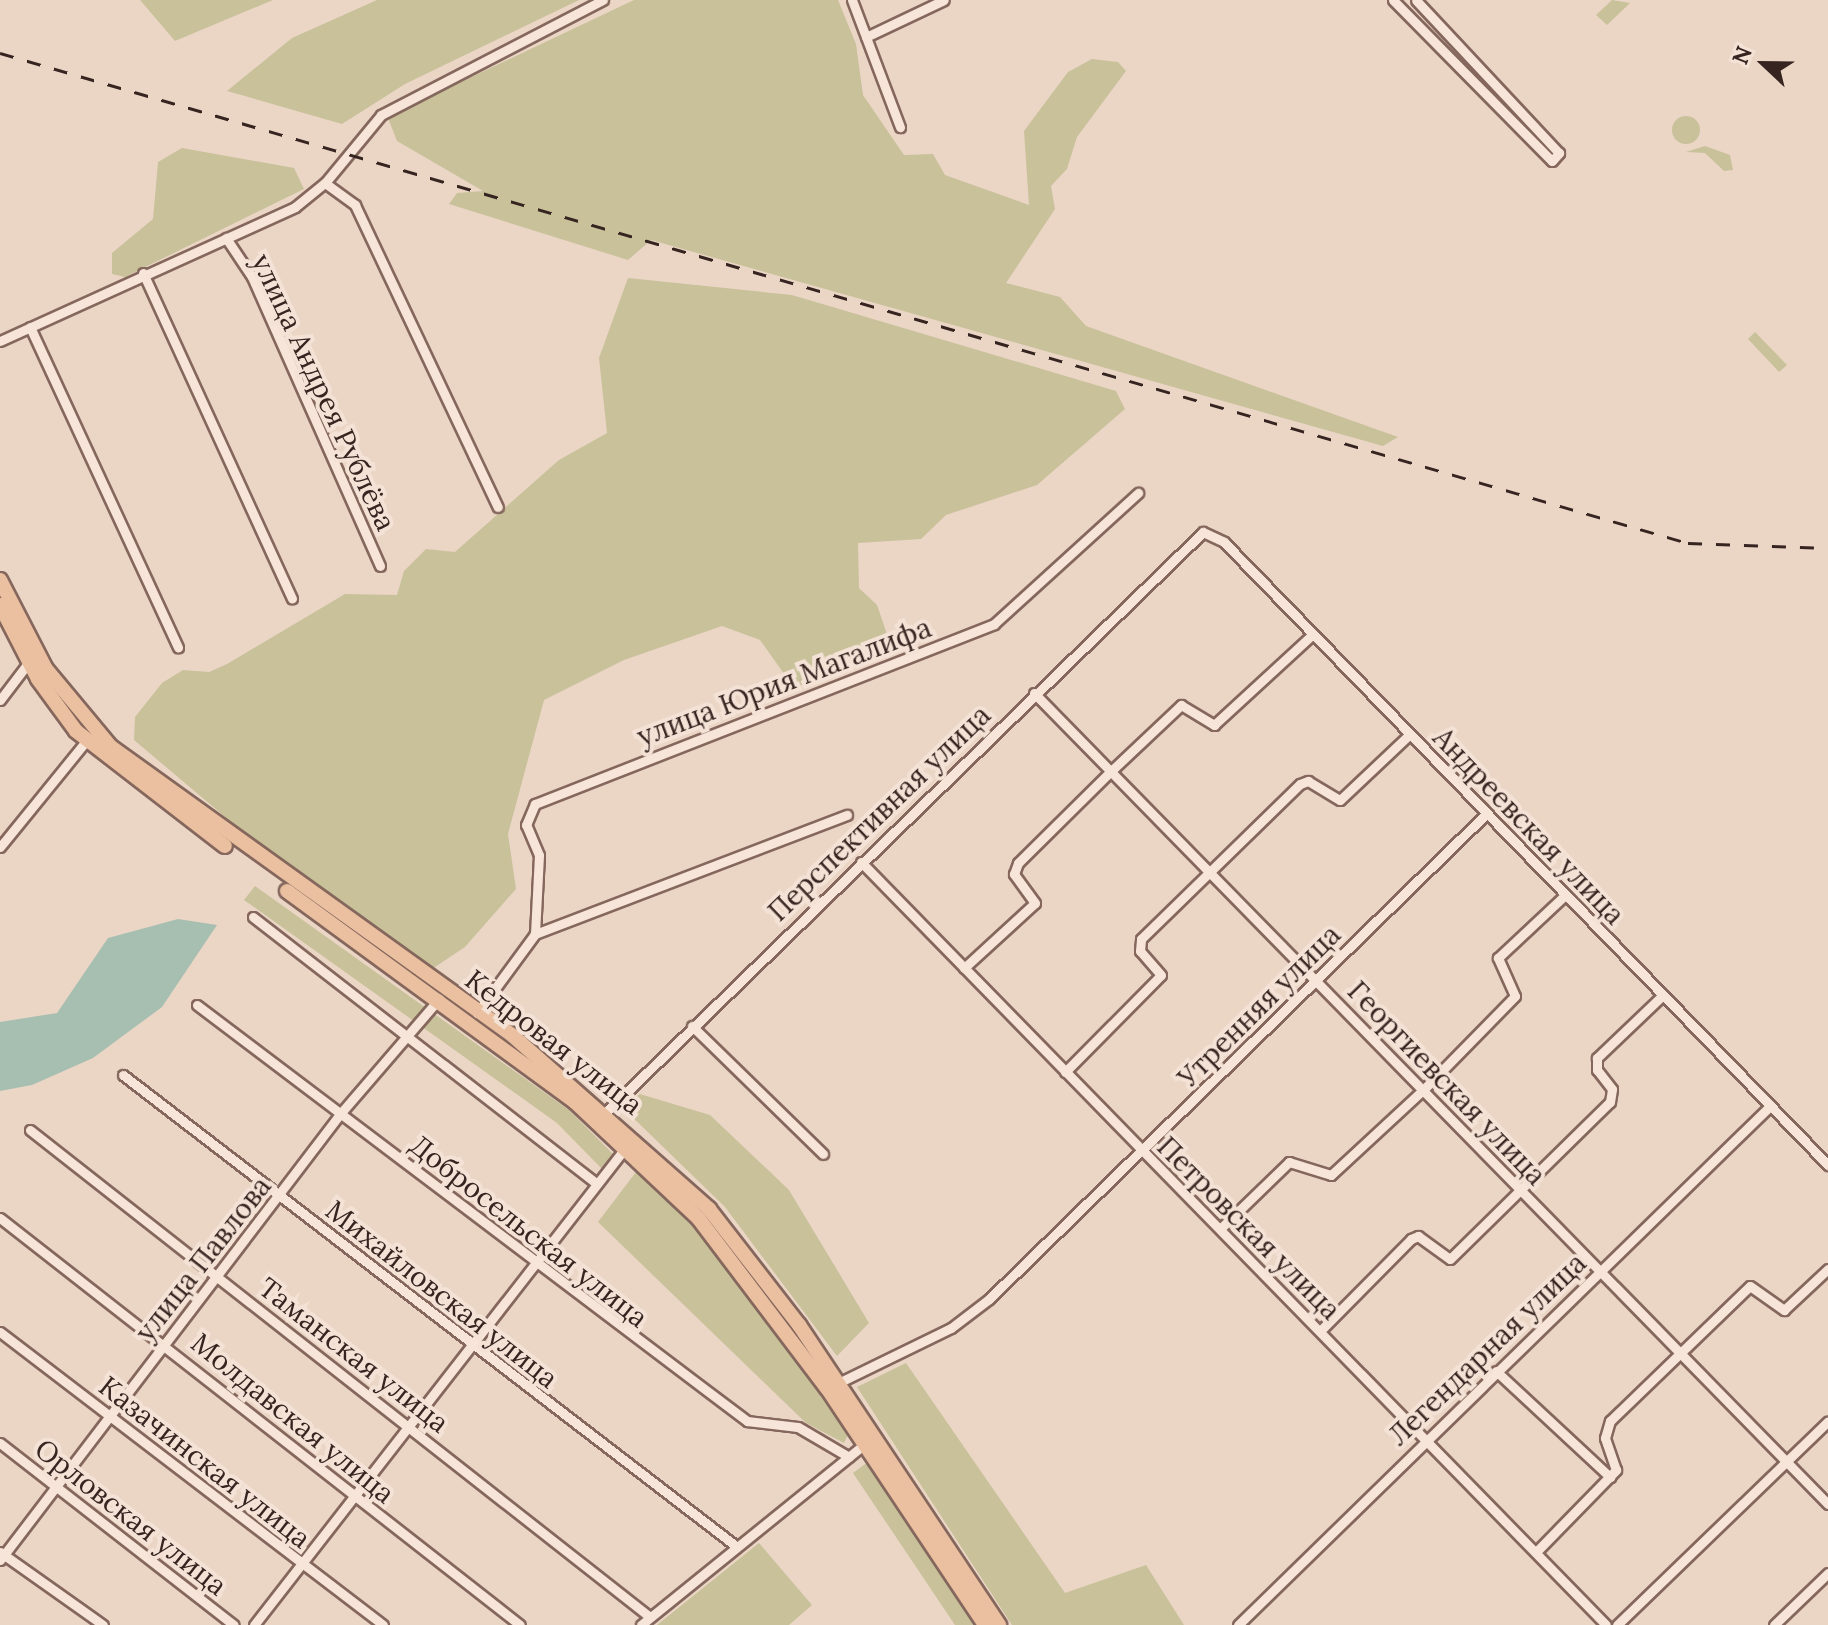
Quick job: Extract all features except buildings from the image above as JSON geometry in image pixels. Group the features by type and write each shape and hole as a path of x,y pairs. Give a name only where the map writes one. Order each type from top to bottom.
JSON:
{"main road":[{"name":"Кедровая улица","path":"0,580 46,669 94,732 254,856 443,995"},
{"name":"Кедровая улица","path":"0,605 29,662 86,741 474,1016 601,1117 709,1209 999,1625"},
{"name":"Кедровая улица","path":"869,1440 985,1625"}],"street":[{"path":"0,341 143,273 295,207 325,183 381,115 603,0"},
{"path":"852,0 900,127"},
{"path":"866,37 944,0"},
{"path":"1393,0 1552,161 1560,153 1416,0"},
{"path":"325,183 355,205 498,507"},
{"name":"улица Андрея Рублёва","path":"226,238 259,291 380,566"},
{"path":"143,273 292,599"},
{"path":"30,327 178,647"},
{"name":"улица Юрия Магалифа","path":"535,934 539,855 526,825 535,804 994,624 1138,493"},
{"name":"Андреевская улица","path":"1192,537 1203,532 1224,542 1828,1165"},
{"name":"Перспективная улица","path":"601,1117 1192,537"},
{"path":"964,968 1035,903 1014,874 1018,863 1110,772 1181,705 1214,725 1312,635"},
{"path":"0,700 29,662"},
{"name":"Георгиевская улица","path":"1034,693 1828,1504"},
{"path":"1065,1072 1158,979 1138,945 1209,873 1300,784 1308,781 1340,800 1409,735"},
{"path":"0,847 86,741"},
{"name":"Утренняя улица","path":"833,1386 951,1328 989,1299 1486,814"},
{"path":"474,1016 535,934 847,815"},
{"name":"Петровская улица","path":"861,862 1606,1625"},
{"path":"1221,1228 1289,1162 1331,1175 1424,1089 1515,996 1498,958 1565,895"},
{"path":"253,917 597,1184"},
{"name":"улица Павлова","path":"1,1556 164,1342 281,1196 340,1114 443,995"},
{"path":"1320,1331 1411,1239 1418,1236 1450,1259 1610,1102 1612,1089 1597,1070 1597,1058 1663,995"},
{"name":"Добросельская улица","path":"197,1005 747,1421 798,1427 849,1457"},
{"path":"692,1026 823,1154"},
{"name":"Михайловская улица","path":"123,1075 736,1546"},
{"name":"Легендарная улица","path":"1238,1625 1770,1106"},
{"name":"Таманская улица","path":"30,1130 650,1617"},
{"path":"254,1625 629,1143"},
{"name":"Молдавская улица","path":"0,1218 164,1342 355,1498 520,1625"},
{"path":"1536,1552 1610,1477 1616,1460 1605,1438 1610,1421 1750,1286 1784,1310 1828,1269"},
{"name":"Казачинская улица","path":"0,1332 383,1625"},
{"path":"1496,1371 1610,1477"},
{"path":"1617,1625 1828,1421"},
{"path":"641,1625 869,1440"},
{"name":"Орловская улица","path":"0,1443 234,1625"},
{"path":"1,1556 103,1625"},
{"path":"1774,1625 1828,1573"}],"shaded area":[{"path":"140,0 273,0 175,41"},
{"path":"377,0 579,0 405,84 342,124 227,91 292,38"},
{"path":"634,0 838,0 856,44 863,95 904,155 933,154 945,175 1029,205 1024,131 1068,72 1092,59 1118,62 1126,71 1077,137 1067,169 1051,186 1055,209 1006,283 1060,297 1086,326 1398,437 1383,446 651,240 628,260 449,204 457,193 483,191 397,141 388,118"},
{"path":"1612,0 1630,3 1607,25 1596,15"},
{"path":"1686,116 1696,120 1700,130 1696,140 1686,144 1676,140 1672,130 1676,120"},
{"path":"1705,146 1730,155 1733,170 1724,171 1705,153 1686,152"},
{"path":"182,148 294,168 304,189 125,277 112,274 112,253 153,219 158,162"},
{"path":"628,278 792,295 1116,391 1125,409 1037,485 946,515 921,539 858,543 859,588 877,605 889,640 874,655 794,688 760,640 722,626 624,660 544,700 508,834 516,889 465,947 429,971 268,853 134,740 135,717 162,683 183,670 209,672 227,664 345,594 397,595 404,571 426,549 455,552 559,460 607,433 599,358"},
{"path":"1755,332 1787,365 1779,372 1748,339"},
{"path":"255,886 569,1110 613,1154 603,1170 557,1123 244,900"},
{"path":"178,919 217,925 162,1007 93,1058 32,1085 0,1091 0,1022 57,1013 108,938"},
{"path":"640,1094 710,1115 789,1190 869,1323 837,1356 725,1207 622,1107"},
{"path":"639,1168 708,1239 785,1337 848,1435 844,1443 806,1423 598,1222"},
{"path":"906,1363 1065,1593 1146,1565 1184,1625 1012,1625 857,1387"},
{"path":"872,1459 982,1625 955,1625 853,1473"},
{"path":"759,1543 812,1605 789,1625 657,1625"}],"railway":[{"path":"0,53 1688,543 1828,548"}]}
